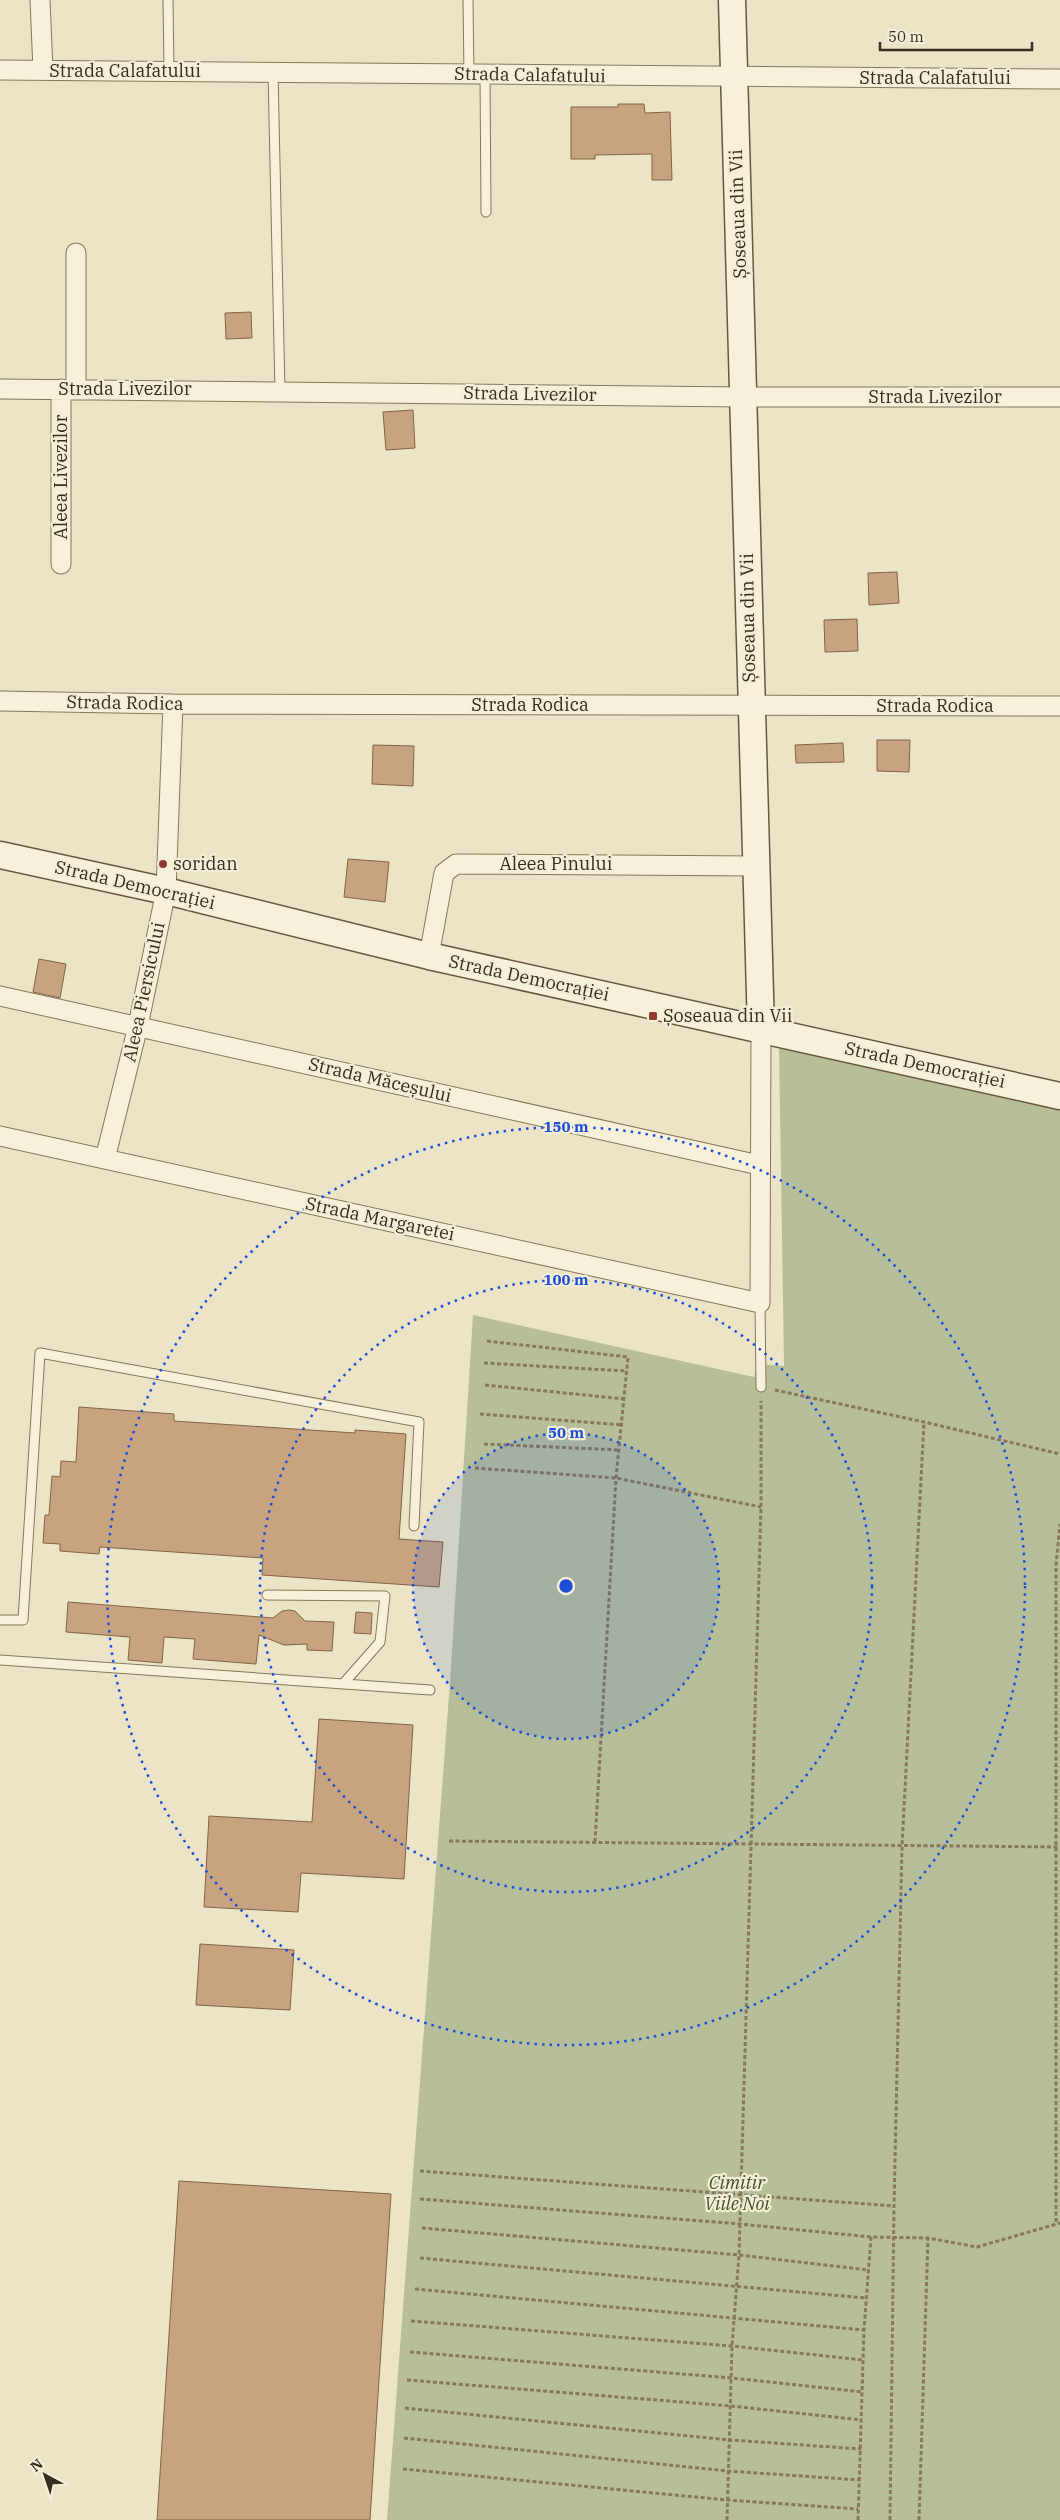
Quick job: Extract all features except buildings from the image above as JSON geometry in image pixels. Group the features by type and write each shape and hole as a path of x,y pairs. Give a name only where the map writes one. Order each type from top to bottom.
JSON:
{"street":[{"path":"40,0 43,70"},
{"name":"Șoseaua din Vii","path":"732,0 754,866 761,1030 759,1165 760,1303"},
{"name":"Strada Calafatului","path":"0,70 1060,79"},
{"name":"Aleea Livezilor","path":"61,564 76,253"},
{"name":"Strada Livezilor","path":"0,389 280,390 742,397 1060,398"},
{"name":"Strada Rodica","path":"0,701 173,704 1060,706"},
{"name":"Aleea Piersicului","path":"105,1159 138,1026 166,891 173,704"},
{"name":"Strada Democrației","path":"0,855 166,891 429,956 1060,1096"},
{"name":"Aleea Pinului","path":"429,956 444,873 456,864 754,866"},
{"name":"Strada Măceșului","path":"0,996 759,1165"},
{"name":"Strada Margaretei","path":"0,1136 760,1303"}],"lane":[{"path":"168,0 169,71"},
{"path":"468,0 477,74 486,212"},
{"path":"273,72 280,390"},
{"name":"Șoseaua din Vii","path":"760,1303 761,1387"},
{"path":"0,1620 23,1620 40,1353 419,1422 414,1526"},
{"path":"267,1595 385,1596 380,1642 344,1684"},
{"path":"0,1660 430,1690"}],"path":[{"path":"487,1341 628,1357 626,1399 616,1478 594,1842"},
{"path":"484,1363 627,1372"},
{"path":"485,1386 626,1399"},
{"path":"727,2520 732,2346 740,2255 761,1507 761,1387 1060,1454"},
{"path":"480,1414 623,1425"},
{"path":"890,2520 894,2206 902,1847 924,1422"},
{"path":"484,1444 620,1450"},
{"path":"474,1468 616,1478 761,1507"},
{"path":"420,2199 740,2224 871,2237 928,2238 977,2247 1058,2222 1056,1565 1060,1524"},
{"path":"448,1841 752,1846 1058,1847"},
{"path":"420,2171 894,2206"},
{"path":"422,2228 740,2255 869,2270"},
{"path":"858,2520 864,2330 871,2237"},
{"path":"919,2520 928,2238"},
{"path":"420,2258 866,2298"},
{"path":"416,2289 864,2330"},
{"path":"411,2322 732,2346 863,2360"},
{"path":"410,2352 732,2378 863,2392"},
{"path":"407,2380 731,2406 862,2420"},
{"path":"405,2408 730,2440 860,2449"},
{"path":"404,2438 728,2471 860,2480"},
{"path":"403,2469 727,2500 858,2508"}],"green space":[{"name":"Cimitir Viile Noi","path":"779,1046 1060,1107 1060,2520 387,2520 450,1682 473,1315 754,1377 760,1364 784,1366"}],"place":[{"name":"soridan","path":"163,864"},
{"name":"Șoseaua din Vii","path":"653,1016"}]}
